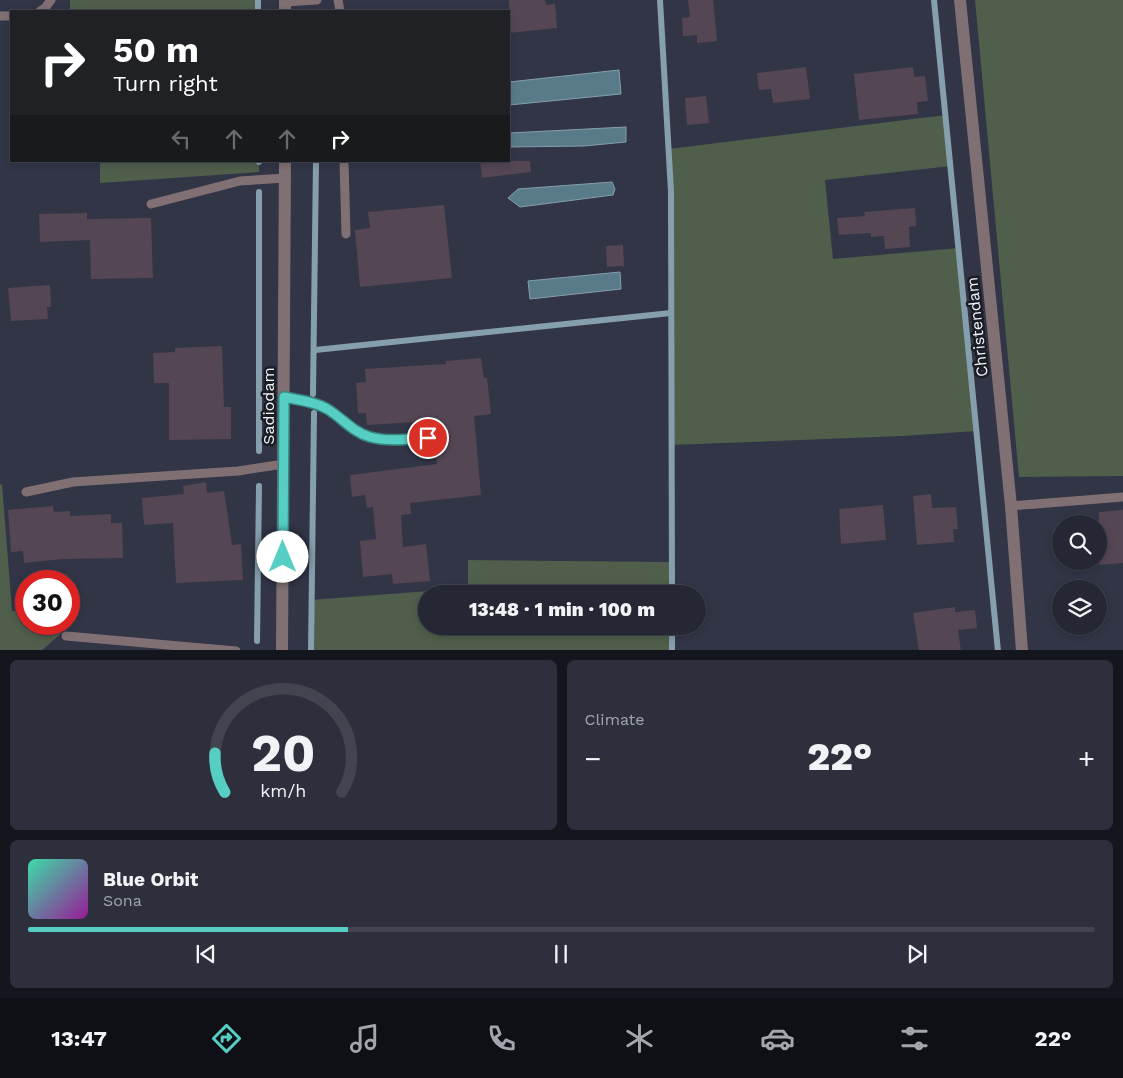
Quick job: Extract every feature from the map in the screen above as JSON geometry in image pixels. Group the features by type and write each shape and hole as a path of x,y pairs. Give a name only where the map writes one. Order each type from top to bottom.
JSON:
{"street":[{"name":"Christendam","path":"960,0 1011,506 1022,650"},
{"name":"Sadiodam","path":"282,650 285,162"}],"lane":[{"path":"42,10 51,0"},
{"path":"285,4 317,0"},
{"path":"344,162 346,234"},
{"path":"151,204 240,181 285,178"},
{"path":"284,397 310,402 328,409 352,429 370,437 394,440 428,438"},
{"path":"26,492 73,482 238,472 284,464"},
{"path":"1011,506 1123,497"},
{"path":"66,636 236,650"}],"green space":[{"path":"70,0 258,0 258,10 70,10"},
{"path":"975,0 1123,0 1123,476 1019,477"},
{"path":"946,115 951,166 825,180 833,259 959,248 976,431 902,436 671,445 671,192 669,149"},
{"path":"100,162 259,162 259,172 100,183"},
{"path":"2,484 12,611 15,611 15,635 60,635 42,650 0,650 0,485"},
{"path":"468,560 672,562 672,585 468,585"},
{"path":"418,592 418,635 672,635 672,650 311,650 311,600"}],"water":[{"path":"619,70 621,94 510,105 510,82"},
{"path":"626,127 626,142 584,146 510,147 510,133"},
{"path":"612,182 615,189 613,195 520,207 508,198 518,189"},
{"path":"620,272 621,289 530,299 528,281"}],"building":[{"path":"509,0 545,0 546,5 555,4 557,28 510,33"},
{"path":"688,0 713,0 717,41 697,43 697,35 683,36 682,18 690,17"},
{"path":"806,67 810,99 773,103 771,89 759,90 757,73"},
{"path":"913,67 914,77 925,76 928,101 917,102 918,114 859,120 854,74"},
{"path":"706,96 709,123 687,125 685,98"},
{"path":"530,161 531,172 482,178 480,162"},
{"path":"444,205 452,278 360,287 355,230 370,228 368,212"},
{"path":"915,208 916,226 909,227 910,247 885,249 884,236 871,237 871,233 839,235 837,218 865,216 864,212"},
{"path":"87,213 87,219 151,218 153,278 91,279 90,240 40,242 39,214"},
{"path":"623,245 624,266 607,267 606,246"},
{"path":"50,285 51,307 47,307 48,319 11,321 8,288"},
{"path":"222,346 224,407 231,407 231,439 169,440 169,383 154,383 153,353 175,352 175,348"},
{"path":"481,358 484,378 487,378 491,414 474,416 481,495 410,503 411,514 401,515 403,547 426,544 430,581 393,584 392,574 363,577 360,541 376,539 373,507 367,508 365,495 352,497 350,475 437,464 432,421 367,425 366,413 358,413 356,383 366,382 365,369 446,364 446,361"},
{"path":"206,482 207,493 224,491 232,545 241,544 243,580 176,583 173,523 144,525 142,498 184,494 183,486"},
{"path":"931,494 932,508 956,507 958,529 953,529 954,542 917,545 913,496"},
{"path":"883,505 886,540 841,544 839,509"},
{"path":"53,506 54,512 70,511 70,516 111,514 111,523 122,523 123,558 62,559 24,563 23,551 11,552 8,510"},
{"path":"1123,510 1123,563 1107,564 1107,515 1099,515 1099,512"},
{"path":"955,607 955,612 975,610 977,628 958,630 961,650 919,650 913,613"}],"waterway":[{"path":"258,0 258,10"},
{"path":"660,0 671,192 672,585"},
{"path":"934,0 998,650"},
{"path":"313,394 316,162"},
{"path":"259,192 259,451"},
{"path":"315,350 671,313"},
{"path":"311,650 314,413"},
{"path":"257,641 259,486"},
{"path":"672,635 672,650"}],"route":[{"path":"283,557 284,397 310,402 328,409 352,429 370,437 394,440 428,438"}]}
